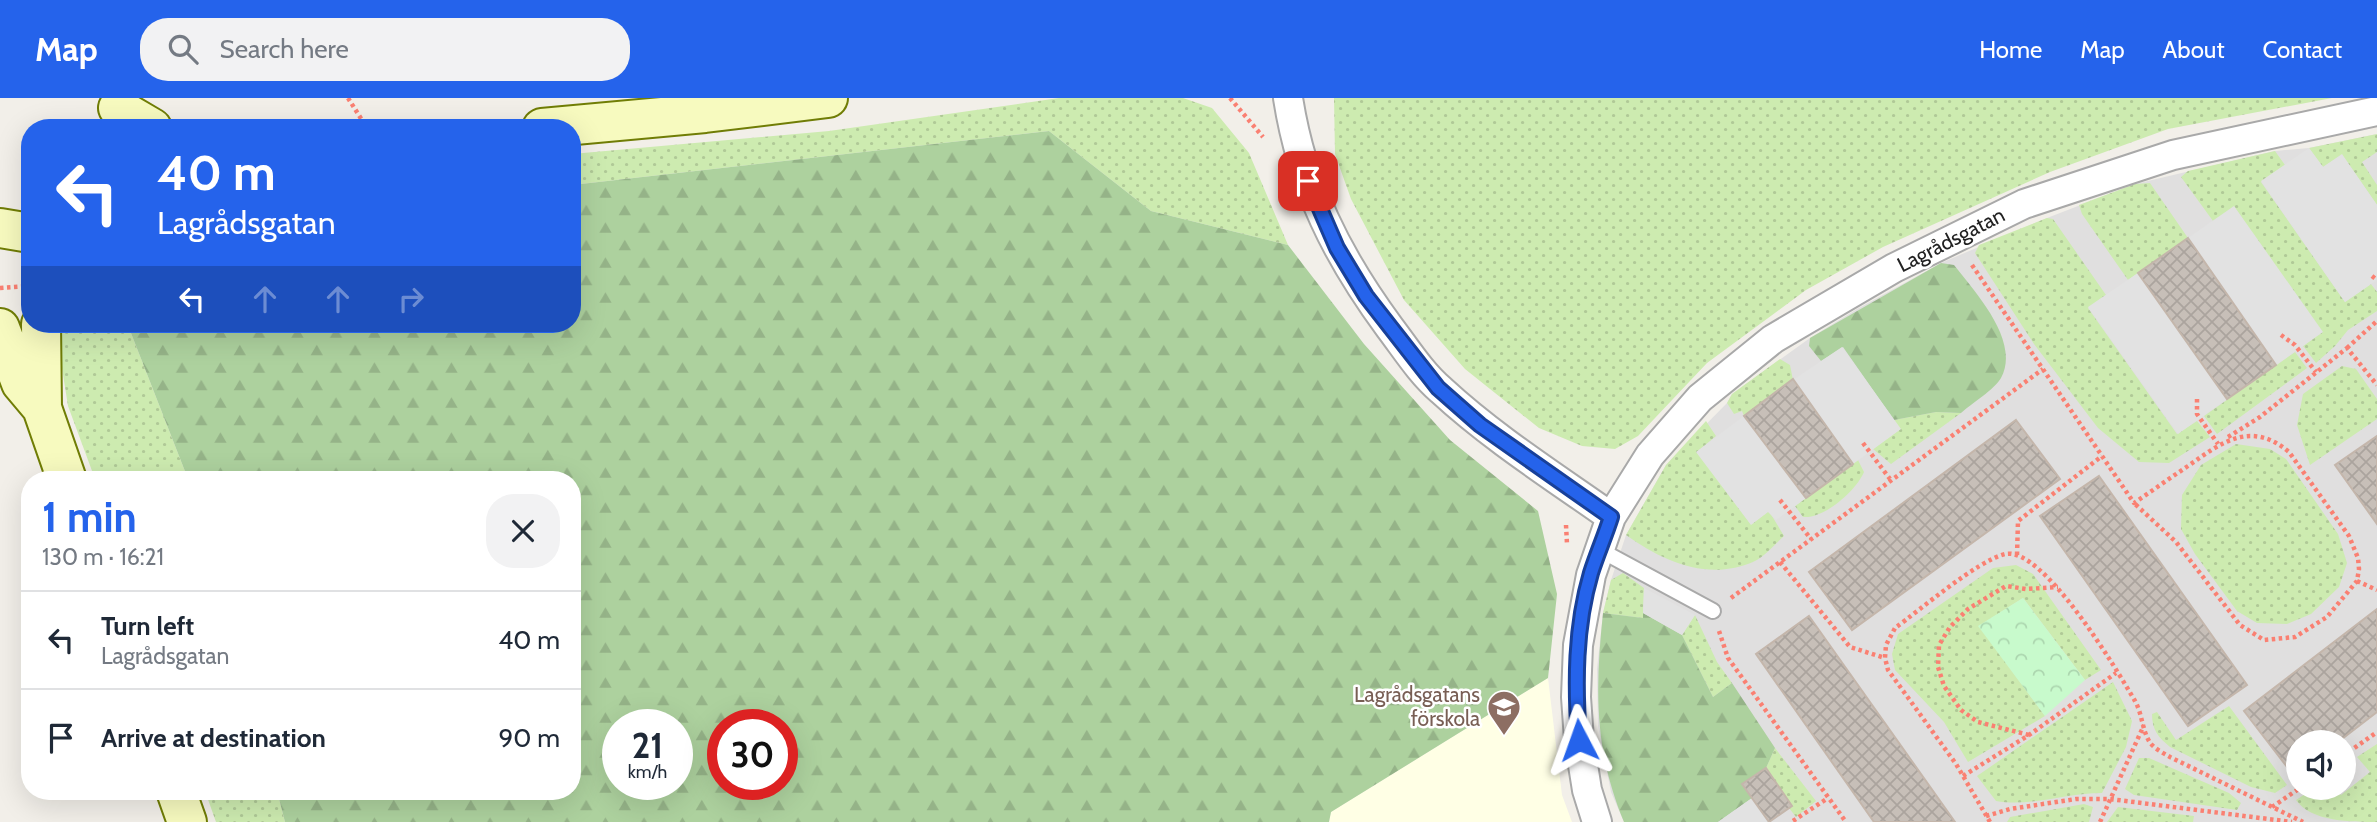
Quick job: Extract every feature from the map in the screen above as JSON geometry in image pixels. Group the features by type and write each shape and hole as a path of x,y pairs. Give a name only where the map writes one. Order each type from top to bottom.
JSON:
{"main road":[{"path":"581,124 828,98"},
{"path":"118,111 134,119"},
{"path":"0,228 21,232"},
{"path":"0,328 21,383 42,408"},
{"path":"41,333 42,408 64,471"},
{"path":"179,800 187,822"}],"street":[{"path":"1288,98 1292,124 1308,181 1337,248 1366,296 1404,347 1438,388 1480,425 1611,517"},
{"name":"Lagrådsgatan","path":"1597,822 1587,790 1576,697 1578,645 1591,575 1611,517 1650,455 1700,398 1773,339 1894,268 2024,204 2173,155 2377,111"}],"lane":[{"path":"1600,550 1713,611"}],"path":[{"path":"348,98 361,119"},
{"path":"1954,238 2134,503 2176,542 2240,625 2264,640 2295,637 2327,617 2357,581 2358,558 2349,536 2282,446 2255,436 2218,444"},
{"path":"0,288 21,287"},
{"path":"2134,503 2260,416 2377,321"},
{"path":"2281,335 2295,345 2316,372"},
{"path":"2347,348 2377,385"},
{"path":"1846,822 1728,657 1713,611 2043,369"},
{"path":"2197,399 2197,414 2218,444"},
{"path":"1863,443 1890,480"},
{"path":"2017,555 2018,521 2102,456"},
{"path":"1780,500 1811,539"},
{"path":"1990,822 1929,725 1891,676 1885,658 1888,639 1895,628 1986,562 2007,554 2017,555 2038,567 2074,608 2136,703 2148,740 2169,757 2303,822"},
{"path":"1780,562 1850,647 1885,658"},
{"path":"2357,581 2377,590"},
{"path":"2029,735 1978,722 1961,710 1944,685 1938,667 1939,645 1950,627 1968,609 2006,586 2026,589 2058,587"},
{"path":"1963,776 2029,735 2116,673"},
{"path":"2100,822 2144,725"},
{"path":"2356,747 2377,732"},
{"path":"1793,821 1828,798"},
{"path":"2272,807 2286,798"},
{"path":"1986,816 2010,809 2076,799 2110,799 2292,822"}],"shaded area":[{"path":"2377,134 2377,822 1624,822 1611,792 1598,726 1597,669 1603,613 1611,580 1626,535 1666,465 1727,403 1732,394 1810,338 1941,263 2135,184 2275,151 2309,148"},
{"path":"2309,148 2323,167 2342,154 2377,205 2377,280 2345,302 2261,181"},
{"path":"2234,206 2323,332 2276,365 2188,238"},
{"path":"2138,273 2227,399 2178,434 2088,307"},
{"path":"1842,347 1901,429 1853,464 1793,380"},
{"path":"1744,416 1806,498 1776,520 1768,512 1751,525 1696,452"},
{"path":"1644,588 1695,615 1682,635 1643,613"},
{"name":"Lagrådsgatans förskola","path":"1548,678 1562,795 1572,822 1329,822 1331,812"},
{"path":"1752,798 1769,822 1718,822"}],"green space":[{"path":"1059,98 1183,98 1212,108 1249,153 1288,245 1151,211 1049,131 581,184 581,153 829,131"},
{"path":"1334,98 2332,98 2168,129 2050,172 1883,247 1806,290 1707,363 1638,436 1615,449 1582,446 1539,428 1465,369 1404,300 1351,199 1335,154"},
{"path":"1049,131 1151,211 1288,245 1364,344 1450,440 1538,511 1557,594 1548,678 1331,812 1329,822 285,822 279,800 581,800 581,471 185,471 131,333 581,333 581,184"},
{"path":"2377,134 2377,152 2362,162 2377,185 2377,205 2342,155 2323,167 2309,148"},
{"path":"2275,151 2285,165 2261,182 2345,302 2371,284 2377,292 2377,311 2348,330 2316,363 2303,346 2322,332 2234,207 2213,221 2181,177 2188,171"},
{"path":"2150,183 2188,238 2128,280 2082,214 2079,205 2135,184"},
{"path":"2047,218 2053,219 2106,295 2088,308 2177,434 2197,421 2210,437 2169,463 2139,462 2098,428 2034,344 1975,253 1979,245"},
{"path":"1941,263 1954,265 1993,318 2005,349 2006,364 1998,382 1961,413 1936,412 1894,420 1843,347 1821,361 1809,346 1810,338"},
{"path":"56,333 131,333 185,471 92,471 68,406"},
{"path":"2295,352 2307,368 2217,434 2204,416"},
{"path":"1780,359 1790,365 1793,380 1744,416 1742,411 1734,414 1727,403 1732,394"},
{"path":"2342,366 2356,369 2377,399 2377,419 2310,465 2297,425 2303,394"},
{"path":"1936,412 1961,413 1891,464 1873,449 1900,429 1894,420"},
{"path":"1706,421 1716,436 1697,452 1751,524 1769,511 1784,536 1759,559 1721,570 1671,561 1626,535 1666,465"},
{"path":"2236,444 2270,449 2286,459 2338,534 2347,563 2339,587 2311,614 2287,624 2257,623 2237,611 2195,554 2181,529 2182,495 2201,465"},
{"path":"1858,460 1864,472 1847,495 1829,509 1803,517 1795,506"},
{"path":"2016,565 2033,574 2101,670 2085,680 2023,598 1979,626 2045,716 1968,762 1944,722 1895,670 1892,654 1898,634 1993,568"},
{"path":"1623,573 1644,588 1643,618 1603,613 1611,580"},
{"path":"2023,598 2085,680 2045,716 1978,626"},
{"path":"1603,613 1643,618 1643,613 1682,635 1713,697 1732,683 1775,748 1766,768 1743,784 1752,798 1718,822 1624,822 1607,770 1599,719"},
{"path":"1695,615 1717,662 1732,683 1713,697 1682,635"},
{"path":"2113,682 2132,721 2126,747 2102,793 2022,802 1996,801 1977,776"},
{"path":"2229,706 2286,786 2275,793 2251,787 2170,747 2155,729 2152,714 2157,712 2176,740"},
{"path":"2377,744 2377,822 2322,817 2311,813 2296,800 2356,800 2356,783 2370,772 2357,757"},
{"path":"1775,748 1816,801 1796,817 1789,808 1792,806 1766,768"},
{"path":"2139,758 2149,758 2229,793 2241,803 2237,810 2134,795 2125,789"},
{"path":"208,800 279,800 285,822 216,822"},
{"path":"2084,804 2093,807 2089,822 2007,822 2010,817"},
{"path":"2118,807 2194,816 2193,822 2107,822"}],"building":[{"path":"2188,238 2276,365 2227,399 2138,273"},
{"path":"1793,379 1853,464 1806,498 1744,416"},
{"path":"2016,420 2060,479 1852,630 1809,572"},
{"path":"2377,436 2377,524 2335,465"},
{"path":"2099,476 2247,685 2188,726 2040,516"},
{"path":"2377,609 2377,712 2354,730 2286,730 2286,766 2244,711"},
{"path":"1809,616 1955,822 1874,822 1756,654"},
{"path":"1766,768 1792,806 1769,822 1742,784"}],"place":[{"name":"Lagrådsgatans förskola","path":"1504,737"}],"route":[{"path":"1308,181 1337,248 1366,296 1438,388 1480,425 1611,517 1591,575 1578,645 1576,697 1579,740"}]}
